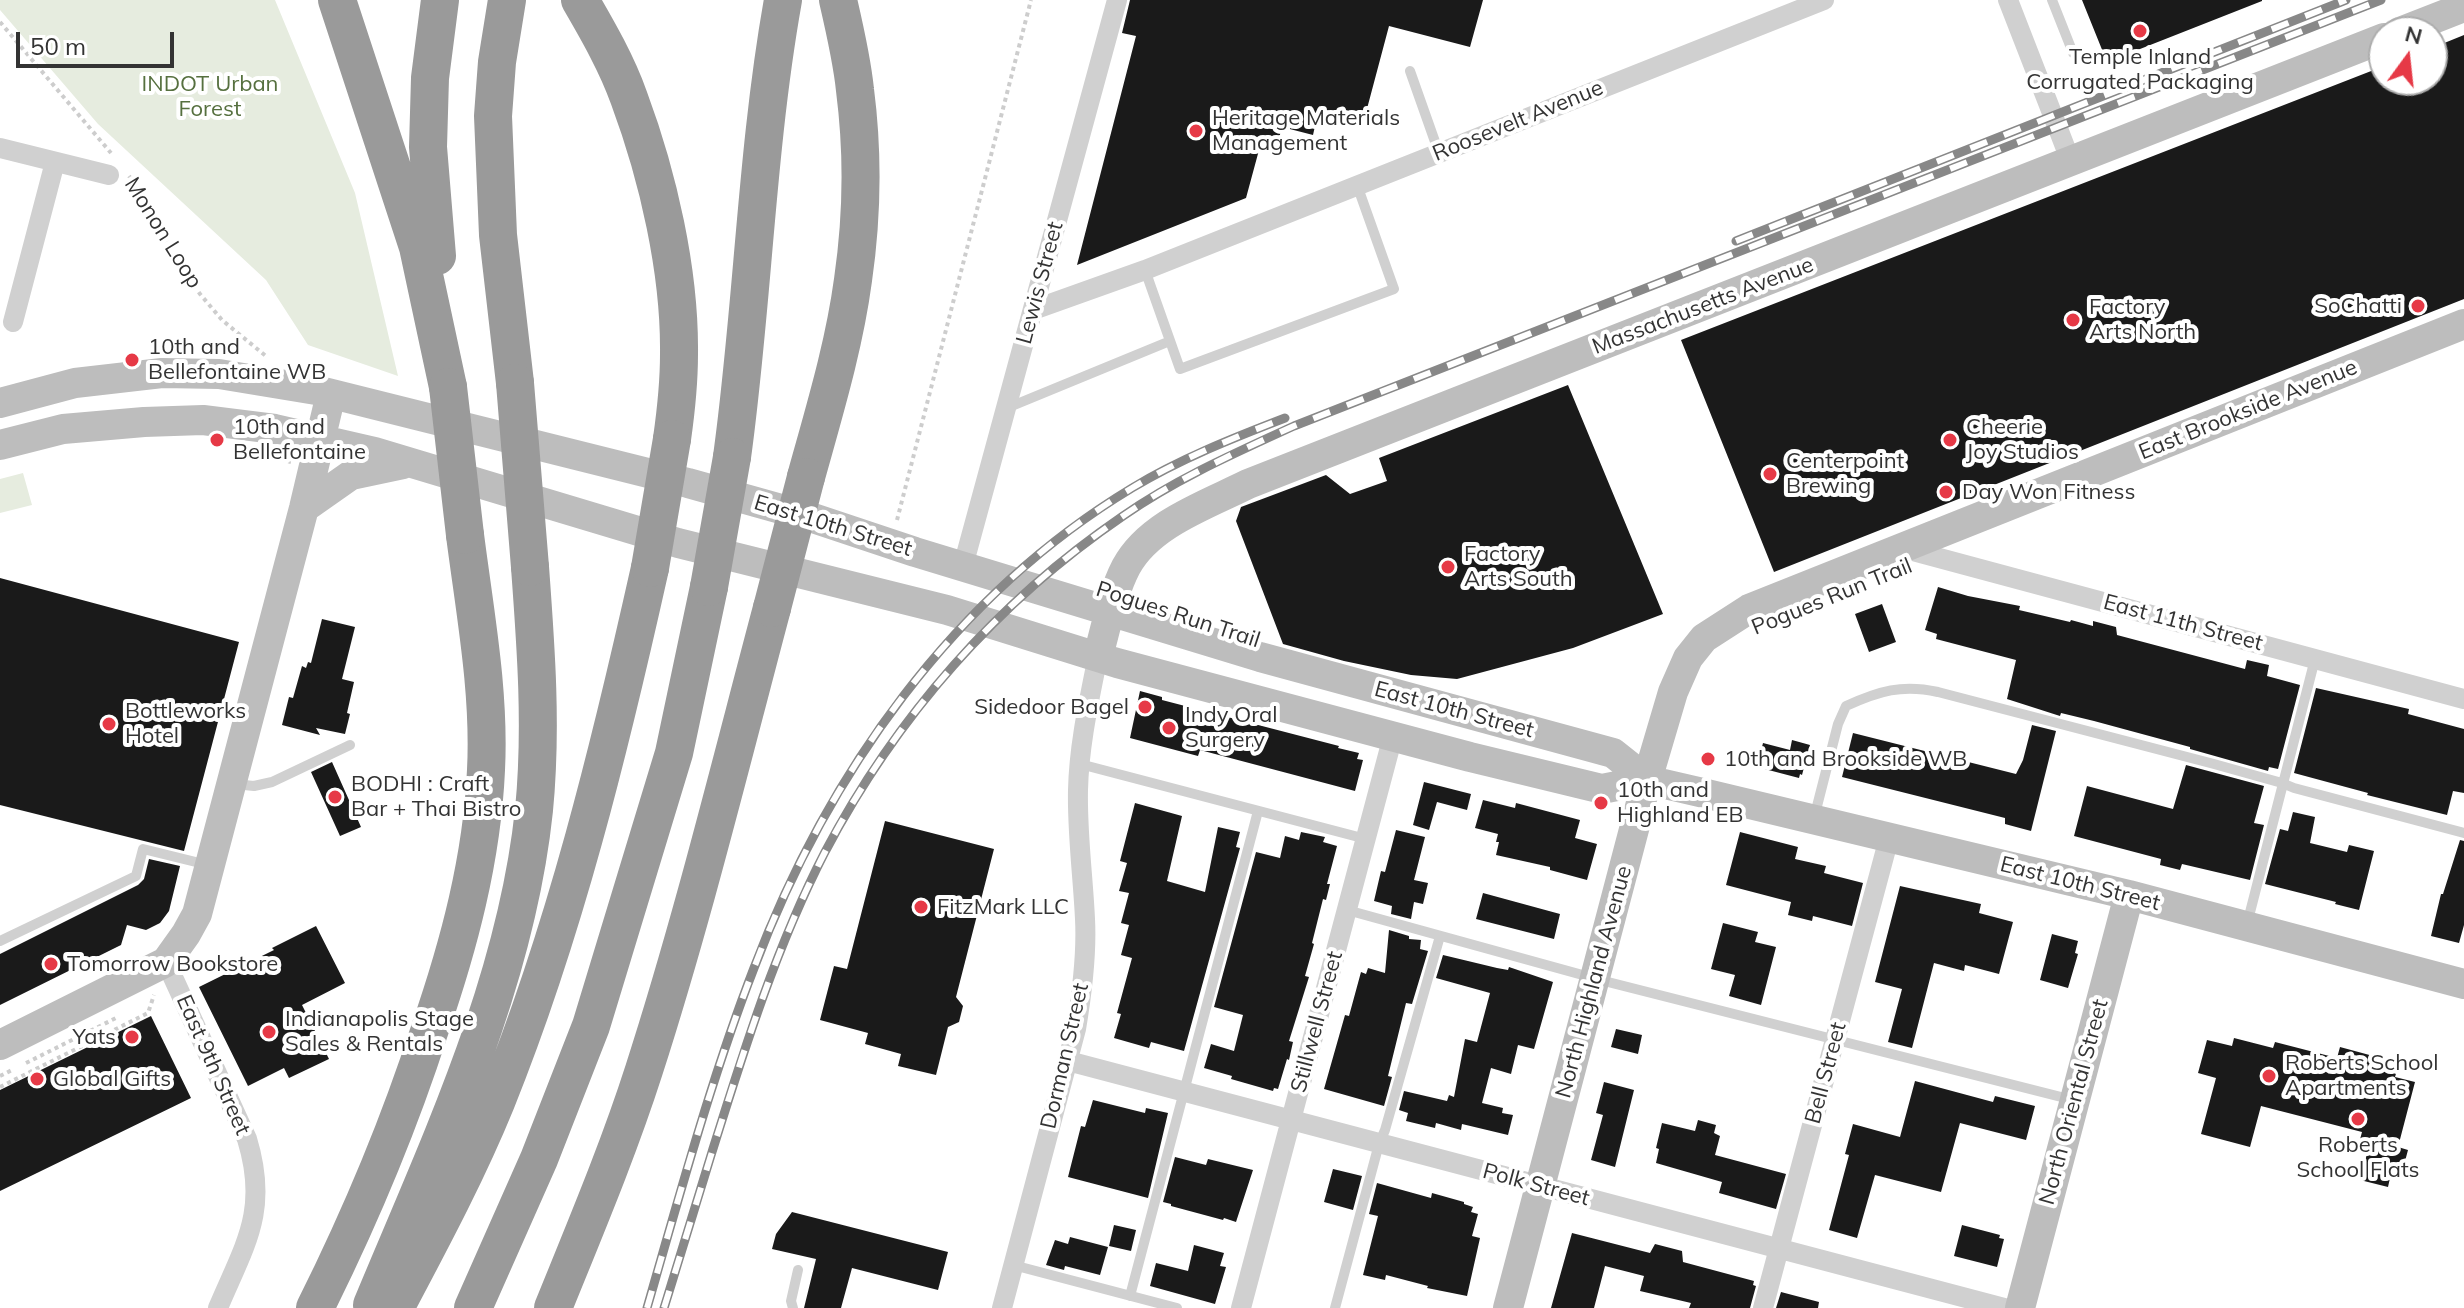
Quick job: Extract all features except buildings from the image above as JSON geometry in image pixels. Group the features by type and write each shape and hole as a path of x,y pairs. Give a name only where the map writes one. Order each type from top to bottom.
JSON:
{"highway":[{"path":"337,0 418,247 448,387"},
{"path":"315,1308 358,1220 402,1111 441,998 464,919 483,814 486,721 448,387 428,147 430,78 440,0"},
{"path":"371,1308 467,1069 491,1000 519,894 534,812 537,651 515,383 498,235 493,116 497,62 507,0"},
{"path":"395,1308 467,1166 495,1102 521,1034 580,849 618,707 650,568 672,439 679,353 677,300 657,192 628,95 580,0"},
{"path":"473,1308 539,1159 591,1026 674,753 709,587 732,457 771,66 783,0"},
{"path":"553,1308 618,1143 660,1016 692,909 837,360 853,281 860,216 855,91 838,0"}],"main road":[{"path":"2441,16 2464,7"},
{"name":"Massachusetts Avenue","path":"1098,656 1126,566 1148,539 1248,484 2368,44"},
{"name":"East Brookside Avenue","path":"1688,658 1704,638 1735,616 2456,332"},
{"name":"East 10th Street","path":"0,403 75,383 162,373 243,377 331,394 688,483 813,518 1260,657 1613,753 1647,780"},
{"path":"0,1045 166,962 197,914 331,394"},
{"name":"East 10th Street","path":"0,445 63,429 203,420 250,424 320,439 412,462 600,522 947,610 1098,656 1393,736 1602,789 1647,780 2129,895 2464,984"},
{"path":"304,508 351,475 412,462"},
{"name":"North Highland Avenue","path":"1508,1308 1647,780 1673,692 1688,658"},
{"name":"North Oriental Street","path":"2020,1308 2129,895"}],"street":[{"name":"Lewis Street","path":"963,566 1117,0"},
{"name":"Roosevelt Avenue","path":"1033,310 1145,270 1824,0"},
{"path":"2008,0 2071,162"},
{"path":"0,148 55,162 119,172"},
{"path":"13,322 55,162"},
{"name":"East 11th Street","path":"1902,548 2464,699"},
{"name":"Dorman Street","path":"1002,1308 1076,1029 1085,963 1078,807 1080,764 1098,656"},
{"name":"Stillwell Street","path":"1241,1308 1393,736"},
{"name":"Bell Street","path":"1763,1308 1889,838"},
{"name":"East 9th Street","path":"166,962 247,1139 255,1169 257,1203 250,1232 218,1308"},
{"name":"Polk Street","path":"1068,1061 2004,1308"}],"lane":[{"path":"2052,0 2073,53"},
{"path":"1410,71 1439,153"},
{"path":"1145,270 1180,369 1394,289 1357,185"},
{"path":"1006,409 1170,341"},
{"path":"2247,927 2315,659"},
{"path":"1814,820 1838,724 1846,706 1901,687 1938,692 2464,833"},
{"path":"232,784 254,786 272,782 350,745"},
{"path":"1080,764 1366,839"},
{"path":"1130,1296 1258,811"},
{"path":"0,941 136,876 143,849 211,866"},
{"path":"1347,910 1596,978 2075,1101"},
{"path":"1335,1308 1440,936"},
{"path":"1013,1265 1177,1308"},
{"path":"793,1308 791,1301 798,1270"}],"path":[{"path":"895,526 1031,0"},
{"name":"Monon Loop","path":"0,22 119,172 151,207 172,254 200,294 222,320 266,354 269,363"},
{"path":"0,1087 148,1013 155,993"}],"green space":[{"name":"INDOT Urban Forest","path":"0,0 275,0 355,193 398,376 308,345 266,280 98,124 0,10"},
{"path":"23,473 32,505 0,513 0,479"}],"railway":[{"path":"1736,241 2346,0"},
{"path":"664,1308 762,999 791,925 825,852 853,802 917,709 992,625 1077,550 1164,490 1294,426 2381,0"},
{"path":"647,1308 724,1052 784,896 858,760 903,696 953,636 1008,581 1067,532 1132,488 1169,468 1285,418"}],"place":[{"name":"Temple Inland Corrugated Packaging","path":"2140,31"},
{"name":"Heritage Materials Management","path":"1196,131"},
{"name":"SoChatti","path":"2418,306"},
{"name":"Factory Arts North","path":"2073,320"},
{"name":"10th and Bellefontaine WB","path":"132,360"},
{"name":"10th and Bellefontaine","path":"217,440"},
{"name":"Cheerie Joy Studios","path":"1950,440"},
{"name":"Centerpoint Brewing","path":"1770,474"},
{"name":"Day Won Fitness","path":"1946,492"},
{"name":"Factory Arts South","path":"1448,567"},
{"name":"Sidedoor Bagel","path":"1145,707"},
{"name":"Bottleworks Hotel","path":"109,724"},
{"name":"Indy Oral Surgery","path":"1169,728"},
{"name":"10th and Brookside WB","path":"1708,759"},
{"name":"BODHI : Craft Bar + Thai Bistro","path":"335,797"},
{"name":"10th and Highland EB","path":"1601,803"},
{"name":"FitzMark LLC","path":"921,907"},
{"name":"Tomorrow Bookstore","path":"51,964"},
{"name":"Indianapolis Stage Sales & Rentals","path":"269,1032"},
{"name":"Yats","path":"132,1037"},
{"name":"Roberts School Apartments","path":"2269,1076"},
{"name":"Global Gifts","path":"37,1079"},
{"name":"Roberts School Flats","path":"2358,1119"}]}
